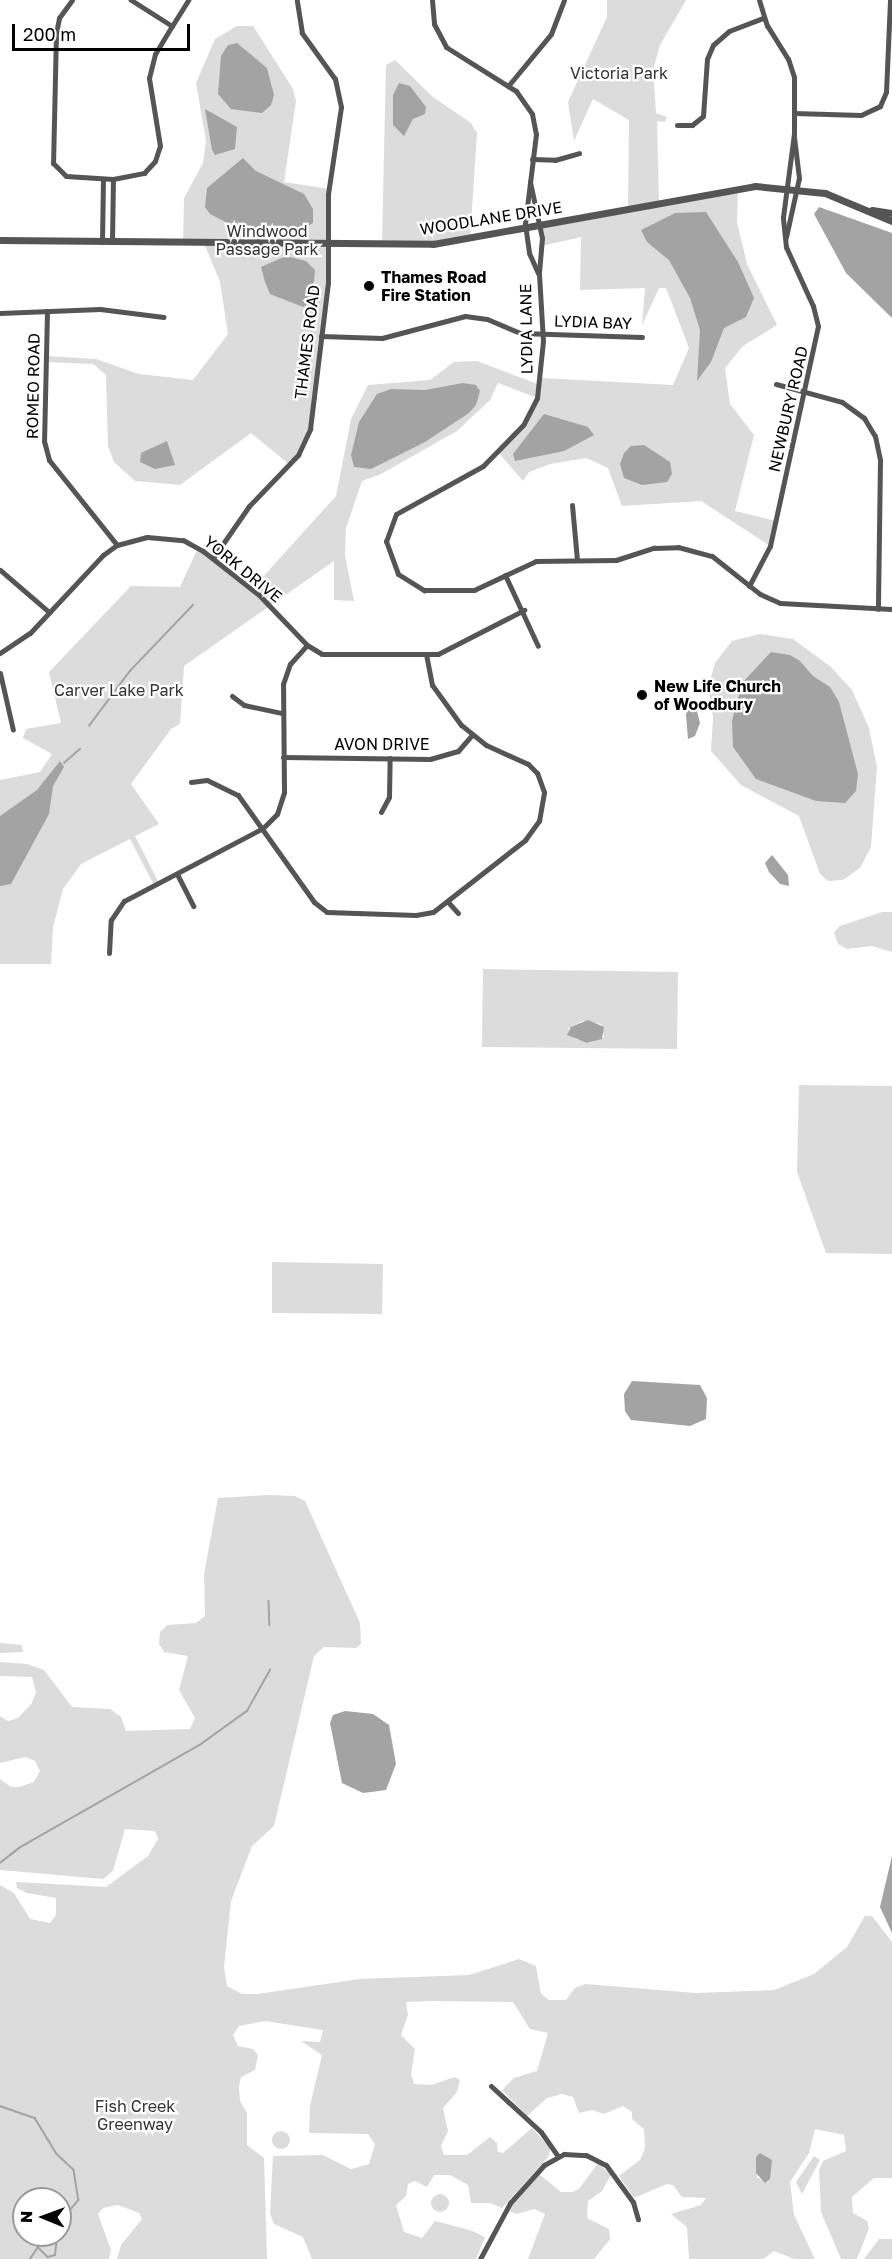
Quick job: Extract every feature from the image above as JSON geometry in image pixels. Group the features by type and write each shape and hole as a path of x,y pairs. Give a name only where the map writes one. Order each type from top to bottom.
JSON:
{"street":[{"path":"72,0 59,18 56,33 53,163 66,176 103,179 144,173 159,154 149,78 155,54 188,0"},
{"path":"131,0 172,26"},
{"name":"THAMES ROAD","path":"213,558 249,506 303,448 310,429 321,336 328,244 328,194 340,97 330,70 303,33 297,0"},
{"name":"LYDIA LANE","path":"432,0 434,24 446,47 508,86 526,103 533,117 536,134 525,228 529,255 539,274"},
{"path":"508,86 551,34 564,0"},
{"name":"NEWBURY ROAD","path":"759,0 763,18 792,69 798,190 785,238"},
{"path":"794,113 861,115 880,106 886,89 890,0"},
{"path":"677,125 692,124 704,116 707,59 713,45 729,31 763,18"},
{"name":"NEWBURY ROAD","path":"749,586 770,546 806,392 818,326 813,306 788,255 785,238 786,188 794,133"},
{"path":"532,159 555,160 579,153"},
{"path":"102,242 103,179"},
{"path":"112,242 113,179"},
{"name":"LYDIA LANE","path":"530,182 540,225 539,274 543,334 539,390 523,425 472,474 400,511 387,534 387,552 395,570 415,587 474,590 538,561 616,560 657,548 685,547 717,559 749,586 788,606 892,609"},
{"name":"WOODLANE DRIVE","path":"0,240 433,244 720,190 786,188 834,195 873,210 892,221"},
{"name":"WOODLANE DRIVE","path":"873,210 892,213"},
{"path":"0,313 100,309 163,317"},
{"name":"ROMEO ROAD","path":"48,311 44,441 49,460 117,545"},
{"name":"LYDIA BAY","path":"321,336 375,339 465,316 485,319 516,332 642,338"},
{"path":"776,384 852,408 875,436 880,460 878,609"},
{"path":"572,505 577,560"},
{"name":"YORK DRIVE","path":"0,653 30,633 96,561 117,545 147,537 170,537 194,545 259,595 308,645 330,654 426,655 454,648 524,610"},
{"path":"0,570 49,612"},
{"path":"505,575 524,610 538,646"},
{"path":"109,953 110,926 116,909 130,897 263,828 278,814 282,801 282,712 286,672 308,645"},
{"path":"191,782 207,780 230,789 263,828 314,902 327,912 416,915 433,912 525,840 543,806 543,785 533,768 472,735 436,693 426,655"},
{"path":"0,673 13,730"},
{"path":"232,696 244,705 282,712"},
{"name":"AVON DRIVE","path":"283,757 449,756 472,735"},
{"path":"381,812 389,797 390,758"},
{"path":"177,874 194,906"},
{"path":"448,902 458,913"},
{"path":"491,2086 542,2132 558,2156"},
{"path":"480,2259 505,2210 540,2169 558,2156 583,2154 602,2162 630,2197 638,2219"}],"green space":[{"name":"Carver Lake Park","path":"607,0 686,0 660,45 653,70 656,113 667,117 665,122 657,121 659,202 738,187 737,222 747,264 777,325 743,346 725,368 730,404 754,435 735,511 776,521 770,546 701,501 622,506 608,468 586,458 550,464 529,472 523,481 498,452 521,427 537,398 498,383 490,400 457,431 379,475 362,481 346,528 345,555 354,601 334,600 334,561 184,666 180,724 171,729 131,784 159,824 135,836 159,883 154,885 130,839 81,864 63,889 53,927 51,964 0,964 0,780 40,772 52,754 23,738 26,729 61,723 49,672 131,586 180,587 198,548 252,589 336,496 351,419 368,385 430,380 454,362 477,361 540,385 541,378 673,385 689,348 666,288 659,288 642,325 645,288 580,290 581,237 542,246 540,225 628,208 629,120 593,99 574,141 568,102 607,17"},
{"name":"Windwood Passage Park","path":"237,26 253,26 293,89 296,101 284,182 329,189 328,286 310,429 290,465 251,433 180,485 135,481 114,462 108,446 106,375 93,364 46,362 46,356 96,359 139,374 193,380 228,334 220,282 204,243 183,242 184,198 203,163 206,141 196,83 215,39"},
{"path":"395,60 433,97 471,123 477,133 470,239 382,244 386,65"},
{"path":"760,634 793,639 831,667 852,690 869,728 877,767 871,847 860,868 843,880 828,881 820,874 799,816 741,785 711,751 713,717 708,688 715,663 732,641"},
{"path":"882,912 892,912 892,952 872,946 847,949 838,944 834,932 840,926"},
{"path":"483,969 678,972 677,1049 482,1047","holes":["583,1021 601,1024 604,1037 590,1043 575,1039 568,1029"]},
{"path":"799,1085 892,1086 892,1254 826,1253 797,1172"},
{"path":"272,1262 383,1264 382,1314 272,1313"},
{"name":"Fish Creek Greenway","path":"295,1496 305,1501 360,1623 361,1644 356,1648 324,1647 314,1656 274,1826 252,1846 231,1901 224,1967 227,1986 242,1994 258,1994 359,1979 469,1975 519,1959 536,1966 541,1994 549,2000 566,2000 575,1988 585,1984 696,1993 774,1990 814,1974 847,1947 865,1916 872,1916 892,1942 892,2178 874,2178 852,2197 853,2213 867,2221 869,2228 857,2259 841,2259 821,2212 819,2170 823,2161 846,2151 844,2135 815,2129 809,2153 790,2182 794,2215 815,2259 794,2259 774,2251 763,2259 689,2259 687,2227 671,2214 701,2205 706,2198 682,2197 673,2185 667,2184 634,2198 619,2176 640,2160 645,2148 644,2129 632,2119 632,2112 623,2106 604,2114 592,2110 579,2113 573,2097 562,2094 547,2098 527,2116 502,2090 514,2078 537,2071 548,2033 530,2029 513,2002 431,2001 406,2002 408,2015 401,2035 415,2049 411,2074 414,2084 431,2085 455,2077 460,2080 457,2092 443,2108 448,2131 441,2146 444,2155 467,2155 490,2137 497,2143 498,2152 503,2153 532,2128 550,2148 549,2156 502,2208 490,2203 471,2203 468,2185 450,2175 434,2175 427,2187 415,2181 408,2184 406,2196 396,2205 404,2232 422,2238 435,2221 470,2230 485,2237 476,2259 312,2259 303,2237 274,2224 270,2213 273,2156 323,2155 351,2169 369,2164 375,2144 368,2134 309,2133 310,2106 322,2055 301,2041 320,2042 323,2030 265,2021 239,2026 233,2035 238,2046 253,2049 258,2055 255,2070 241,2077 239,2086 240,2101 247,2113 247,2145 264,2158 267,2259 117,2259 121,2245 142,2219 139,2213 118,2205 103,2208 98,2214 111,2250 109,2259 0,2259 0,1885 14,1893 30,1919 50,1923 56,1915 56,1898 27,1893 17,1888 16,1882 106,1887 148,1856 158,1839 155,1831 125,1829 113,1871 103,1879 0,1870 0,1779 11,1787 19,1787 34,1782 40,1771 35,1761 25,1757 0,1763 0,1716 8,1721 18,1718 32,1703 36,1692 32,1677 0,1676 0,1662 27,1664 44,1670 72,1707 110,1709 121,1717 126,1731 190,1729 195,1718 179,1690 188,1656 164,1652 159,1644 160,1632 167,1625 196,1623 205,1616 204,1574 218,1498","holes":["757,2156 772,2160 766,2182 757,2177"]},
{"path":"0,1643 22,1645 23,1652 0,1653"},
{"path":"281,2131 287,2134 290,2140 287,2146 281,2149 275,2146 272,2140 275,2134"},
{"path":"814,2156 820,2160 802,2194 796,2182"},
{"path":"598,2163 611,2175 602,2191 588,2201 587,2218 609,2229 610,2239 594,2259 528,2259 545,2214 534,2209 517,2214 508,2211 539,2174 561,2192 572,2192 579,2189"},
{"path":"436,2194 444,2194 449,2199 447,2210 436,2212 431,2207 431,2199"},
{"path":"879,2239 892,2239 892,2259 864,2259"}],"shaded area":[{"path":"237,43 267,68 274,95 271,105 262,113 231,109 218,94 221,56 228,45"},
{"path":"399,83 410,86 426,107 425,114 413,119 404,136 393,125 393,95"},
{"path":"205,109 237,127 235,149 215,155 212,150"},
{"path":"243,158 256,171 304,194 313,209 313,223 305,228 250,228 233,226 210,214 205,207 207,188"},
{"path":"819,207 892,233 892,318 846,273 814,214"},
{"path":"706,212 738,262 754,298 746,317 724,328 711,362 697,381 700,330 690,298 669,260 647,242 641,230 675,213"},
{"path":"286,256 306,261 315,270 312,301 303,307 270,294 265,282 261,267"},
{"path":"463,383 476,385 480,391 476,405 469,413 425,442 371,469 354,467 351,455 359,422 377,394 391,389 425,390"},
{"path":"544,414 588,427 594,435 564,451 515,461 513,454"},
{"path":"167,441 175,465 155,469 140,462 141,453"},
{"path":"644,445 670,462 672,474 667,482 642,485 624,478 620,464 624,453 631,446"},
{"path":"771,652 790,655 800,661 813,676 830,687 839,702 858,774 856,791 845,803 816,801 756,779 733,747 732,721 742,683"},
{"path":"694,699 700,723 695,736 688,739 686,715 689,701"},
{"path":"60,761 64,767 53,786 49,814 11,884 0,886 0,816 37,790"},
{"path":"772,855 788,875 789,886 780,884 769,872 765,863"},
{"path":"588,1020 604,1027 602,1039 587,1043 567,1035 571,1027"},
{"path":"632,1381 700,1385 707,1398 706,1419 690,1426 631,1420 625,1411 624,1394"},
{"path":"345,1711 373,1714 389,1725 396,1764 386,1790 363,1793 342,1783 330,1723 333,1715"},
{"path":"892,1856 892,1933 880,1907"},
{"path":"760,2153 772,2160 770,2179 765,2183 756,2173 756,2157"}],"waterway":[{"path":"89,726 130,671 193,605"},
{"path":"64,763 80,749"},
{"path":"269,1601 270,1625"},
{"path":"0,1863 19,1848 201,1744 247,1711 270,1670"},
{"path":"0,2106 35,2118 57,2154 74,2170 79,2200 72,2208"},
{"path":"30,2259 38,2247"},
{"path":"38,2247 48,2257 55,2255 56,2247"}],"place":[{"name":"Thames Road Fire Station","path":"369,286"},
{"name":"New Life Church of Woodbury","path":"642,695"}],"park label":[{"name":"Victoria Park","path":"619,73"}]}
